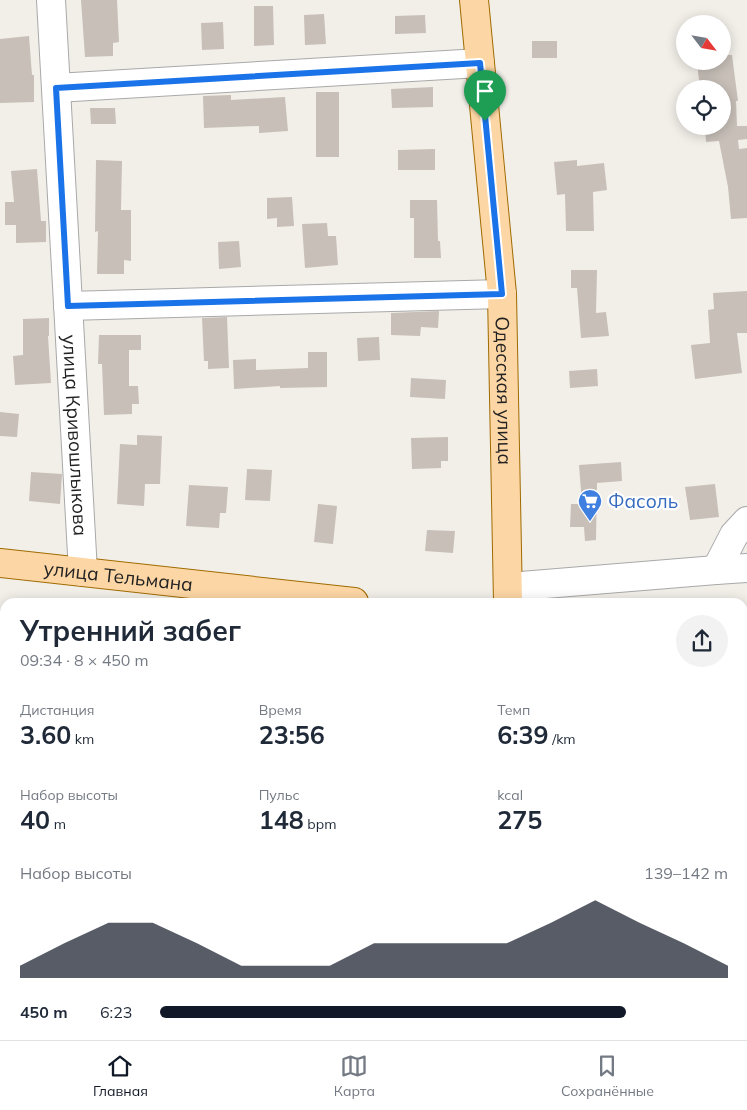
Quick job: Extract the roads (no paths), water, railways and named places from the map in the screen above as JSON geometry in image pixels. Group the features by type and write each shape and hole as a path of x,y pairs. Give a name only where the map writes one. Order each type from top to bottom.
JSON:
{"main road":[{"name":"Одесская улица","path":"474,0 502,294 508,595"},
{"name":"улица Тельмана","path":"0,563 318,598"}],"street":[{"name":"улица Кривошлыкова","path":"51,0 83,572"},
{"path":"56,88 480,63"},
{"path":"68,306 502,294"},
{"path":"716,570 734,535 747,521"},
{"path":"508,595 747,568"}],"place":[{"name":"Фасоль","path":"590,522"}]}
